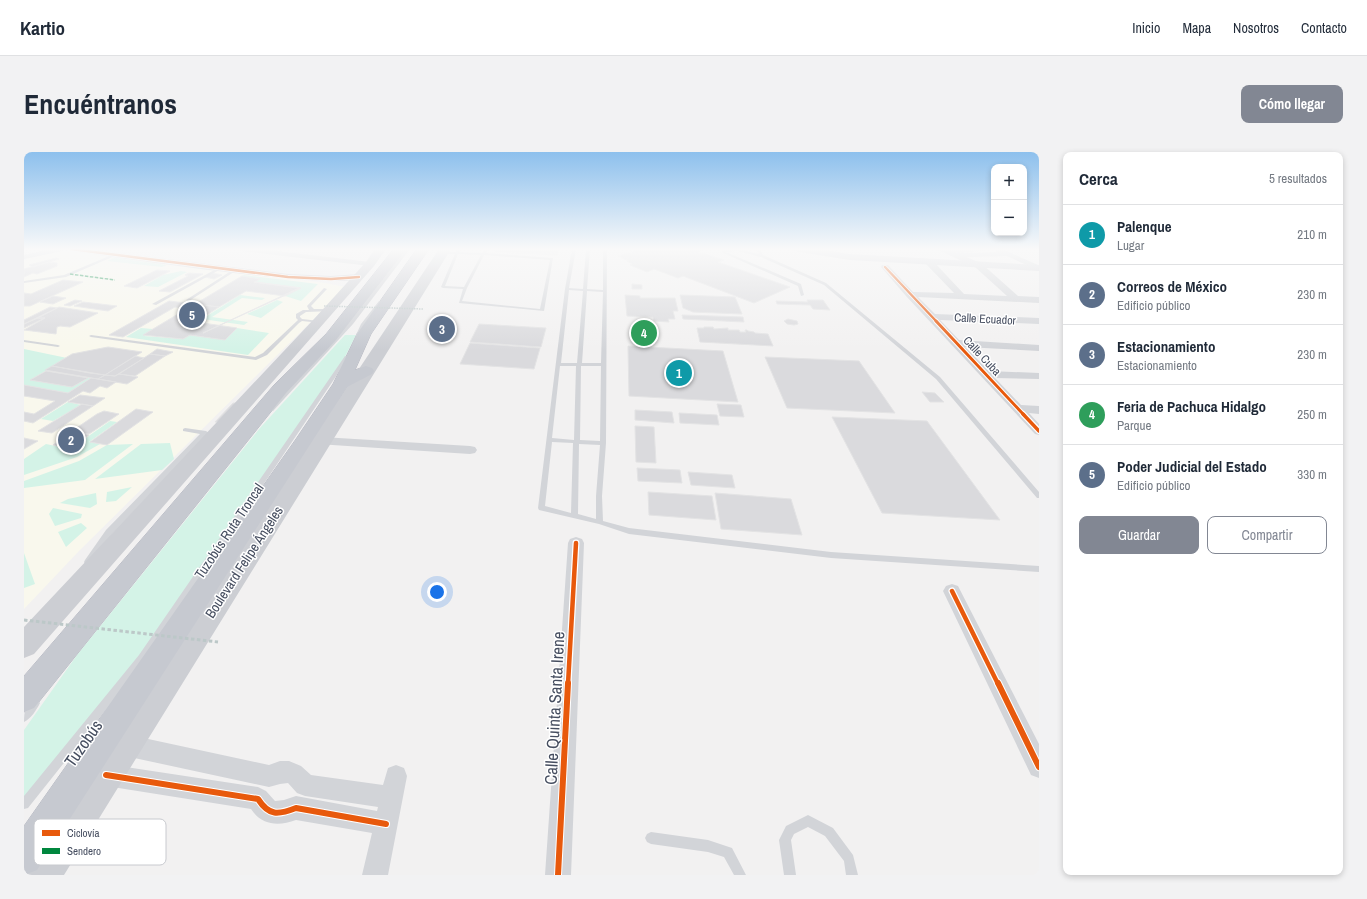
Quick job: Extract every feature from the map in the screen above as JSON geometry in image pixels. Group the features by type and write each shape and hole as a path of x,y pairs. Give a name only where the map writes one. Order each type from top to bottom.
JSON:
{"highway":[{"path":"280,389 318,317 358,283"},
{"path":"31,699 280,389 331,337 374,283"},
{"path":"360,364 367,343 414,283"},
{"name":"Boulevard Felipe Ángeles","path":"50,819 305,440 338,398"},
{"name":"Boulevard Felipe Ángeles","path":"24,857 34,842"}],"main road":[{"path":"24,646 79,586 210,434 351,283"},
{"name":"Boulevard Felipe Ángeles","path":"78,819 322,441 338,398 416,283"},
{"name":"Boulevard Felipe Ángeles","path":"43,875 49,865"}],"street":[{"name":"Calle Cuba","path":"899,283 1039,431"},
{"path":"949,283 961,296"},
{"path":"998,283 1016,299"},
{"path":"909,294 1039,300"},
{"name":"Calle Ecuador","path":"931,316 1039,321"},
{"path":"956,343 1039,348"},
{"path":"985,374 1039,376"},
{"path":"1017,408 1039,410"},
{"path":"322,441 470,450"},
{"name":"Calle Quinta Santa Irene","path":"558,875 576,542"},
{"path":"952,590 1039,767"},
{"path":"125,745 269,776 280,772 291,772 299,777 305,785 391,798"},
{"path":"106,775 258,799"},
{"path":"269,776 258,799 262,808 272,813 284,813 296,808 386,824"},
{"path":"375,875 396,776"},
{"path":"296,808 305,785"}],"lane":[{"path":"154,304 192,283"},
{"path":"188,300 215,283"},
{"path":"24,709 258,424 351,323 382,283"},
{"name":"Tuzobús Ruta Troncal","path":"24,804 142,658 347,357 363,324 405,283"},
{"path":"443,283 443,287 465,288"},
{"path":"468,283 460,302 542,310 547,283"},
{"path":"568,283 541,508 574,515 629,531 831,555 1039,569"},
{"path":"574,515 579,365 585,283"},
{"path":"600,522 599,496 603,443 605,283"},
{"path":"795,283 800,285 802,295"},
{"path":"822,283 938,378 1039,496"},
{"path":"91,336 256,359 265,354 297,322 318,317 309,306 325,289"},
{"path":"567,289 605,291"},
{"path":"24,341 58,346"},
{"path":"558,364 603,365"},
{"path":"185,430 210,434"},
{"path":"550,440 603,443"},
{"path":"94,626 112,601"},
{"name":"Tuzobús","path":"59,777 142,658"},
{"path":"24,717 31,699"},
{"path":"790,875 785,840 790,830 808,821 829,832 848,859 852,875"},
{"path":"651,838 708,846 728,852 740,875"}],"path":[{"path":"318,317 423,309"},
{"path":"24,620 218,642"}],"shaded area":[{"path":"24,283 323,283 346,287 79,551 24,609"}],"green space":[{"path":"150,283 166,283 158,287 144,286"},
{"path":"261,283 318,284 301,301 285,296 300,288"},
{"path":"240,295 265,298 262,300 242,298 212,317 248,322 244,325 202,319"},
{"path":"277,300 283,302 261,318 247,314"},
{"path":"141,328 153,329 144,336 183,339 190,335 225,340 237,328 269,333 248,355 126,337"},
{"path":"345,335 356,335 344,359 139,658 24,798 24,730 77,655 260,428"},
{"path":"24,349 67,358 30,380 72,387 88,378 91,378 68,393 24,385"},
{"path":"68,402 81,405 53,421 41,419"},
{"path":"110,421 117,422 89,442 100,444 77,457 24,475 24,459 46,444 70,449"},
{"path":"170,443 174,459 162,470 95,479 141,444"},
{"path":"133,444 85,480 24,488 24,481 79,461 107,445"},
{"path":"132,487 116,501 106,502 107,492"},
{"path":"96,493 97,504 90,508 60,503 68,499"},
{"path":"53,508 82,514 81,518 55,526 49,514"},
{"path":"81,523 87,528 66,547 58,532"},
{"path":"24,553 35,584 24,588"}],"building":[{"path":"57,283 81,283 30,306 24,306 24,293 31,294"},
{"path":"131,283 147,283 137,288 124,286"},
{"path":"175,283 187,283 170,292 159,291"},
{"path":"231,283 261,283 301,288 285,296 246,291 219,307 195,304"},
{"path":"260,283 301,288 203,333 299,288"},
{"path":"701,283 778,283 790,287 754,303"},
{"path":"632,284 642,285 642,289 632,289"},
{"path":"625,295 640,296 640,298 675,298 678,311 673,311 675,319 668,319 669,322 654,321 653,317 627,316"},
{"path":"680,295 735,297 742,314 693,312 683,308"},
{"path":"53,296 66,298 53,304 40,302"},
{"path":"75,300 82,301 70,306 64,305"},
{"path":"807,300 823,300 830,310 813,309 810,305 777,304 776,301 808,302"},
{"path":"169,301 219,307 196,322 237,328 225,340 190,335 183,339 143,335 188,308 175,307 123,337 109,335"},
{"path":"83,302 117,306 108,311 74,306"},
{"path":"50,307 57,308 24,324 24,320"},
{"path":"59,307 98,313 70,327 57,327 56,334 24,330 45,318 38,318"},
{"path":"682,315 743,317 744,322 683,319"},
{"path":"38,318 45,318 24,328 24,324"},
{"path":"788,319 797,321 798,324 787,324 784,321"},
{"path":"479,324 546,328 541,347 470,342"},
{"path":"713,327 714,329 728,328 728,330 739,330 740,332 746,332 745,330 747,330 755,333 768,334 773,346 700,342 697,328"},
{"path":"470,343 540,348 534,369 460,364"},
{"path":"628,346 723,351 738,402 629,396"},
{"path":"108,347 142,352 105,375 52,366 72,354"},
{"path":"157,349 173,352 165,356 150,354"},
{"path":"150,354 165,356 135,376 119,374"},
{"path":"135,356 144,358 115,376 105,375"},
{"path":"765,357 859,361 895,413 787,408"},
{"path":"52,366 105,375 98,379 45,370"},
{"path":"46,371 88,378 72,387 30,380"},
{"path":"119,374 138,377 127,384 98,379 105,375 115,376"},
{"path":"91,378 116,382 107,388 100,386 90,393 83,391 33,423 24,421 24,412 34,414 55,401 24,396 24,385 68,393"},
{"path":"922,392 935,393 944,402 930,402"},
{"path":"80,395 105,398 93,406 68,402"},
{"path":"233,403 237,403 219,422 215,422"},
{"path":"82,404 93,406 52,433 38,431"},
{"path":"717,404 741,405 744,417 720,416"},
{"path":"136,409 153,412 107,445 90,442"},
{"path":"635,410 672,412 674,423 635,420"},
{"path":"104,411 119,414 89,434 72,431 97,414"},
{"path":"679,413 717,415 719,425 680,423"},
{"path":"832,417 927,421 1000,520 882,513"},
{"path":"635,426 654,427 656,463 636,462"},
{"path":"72,432 89,435 70,448 53,445"},
{"path":"24,438 38,441 24,449"},
{"path":"637,468 680,470 682,483 638,481"},
{"path":"688,472 732,475 735,488 691,485"},
{"path":"648,492 712,496 716,520 649,515"},
{"path":"715,493 791,499 802,535 721,529"}],"cycle path":[{"path":"900,283 1039,431"},
{"path":"558,875 576,543"},
{"path":"952,591 1039,767"},
{"path":"106,775 258,799 266,809 274,813 284,812 296,808 386,824"}],"place":[{"name":"Poder Judicial del Estado","path":"192,315"},
{"name":"Estacionamiento","path":"442,329"},
{"name":"Feria de Pachuca Hidalgo","path":"644,333"},
{"name":"Palenque","path":"679,373"},
{"name":"Correos de México","path":"71,440"}]}
